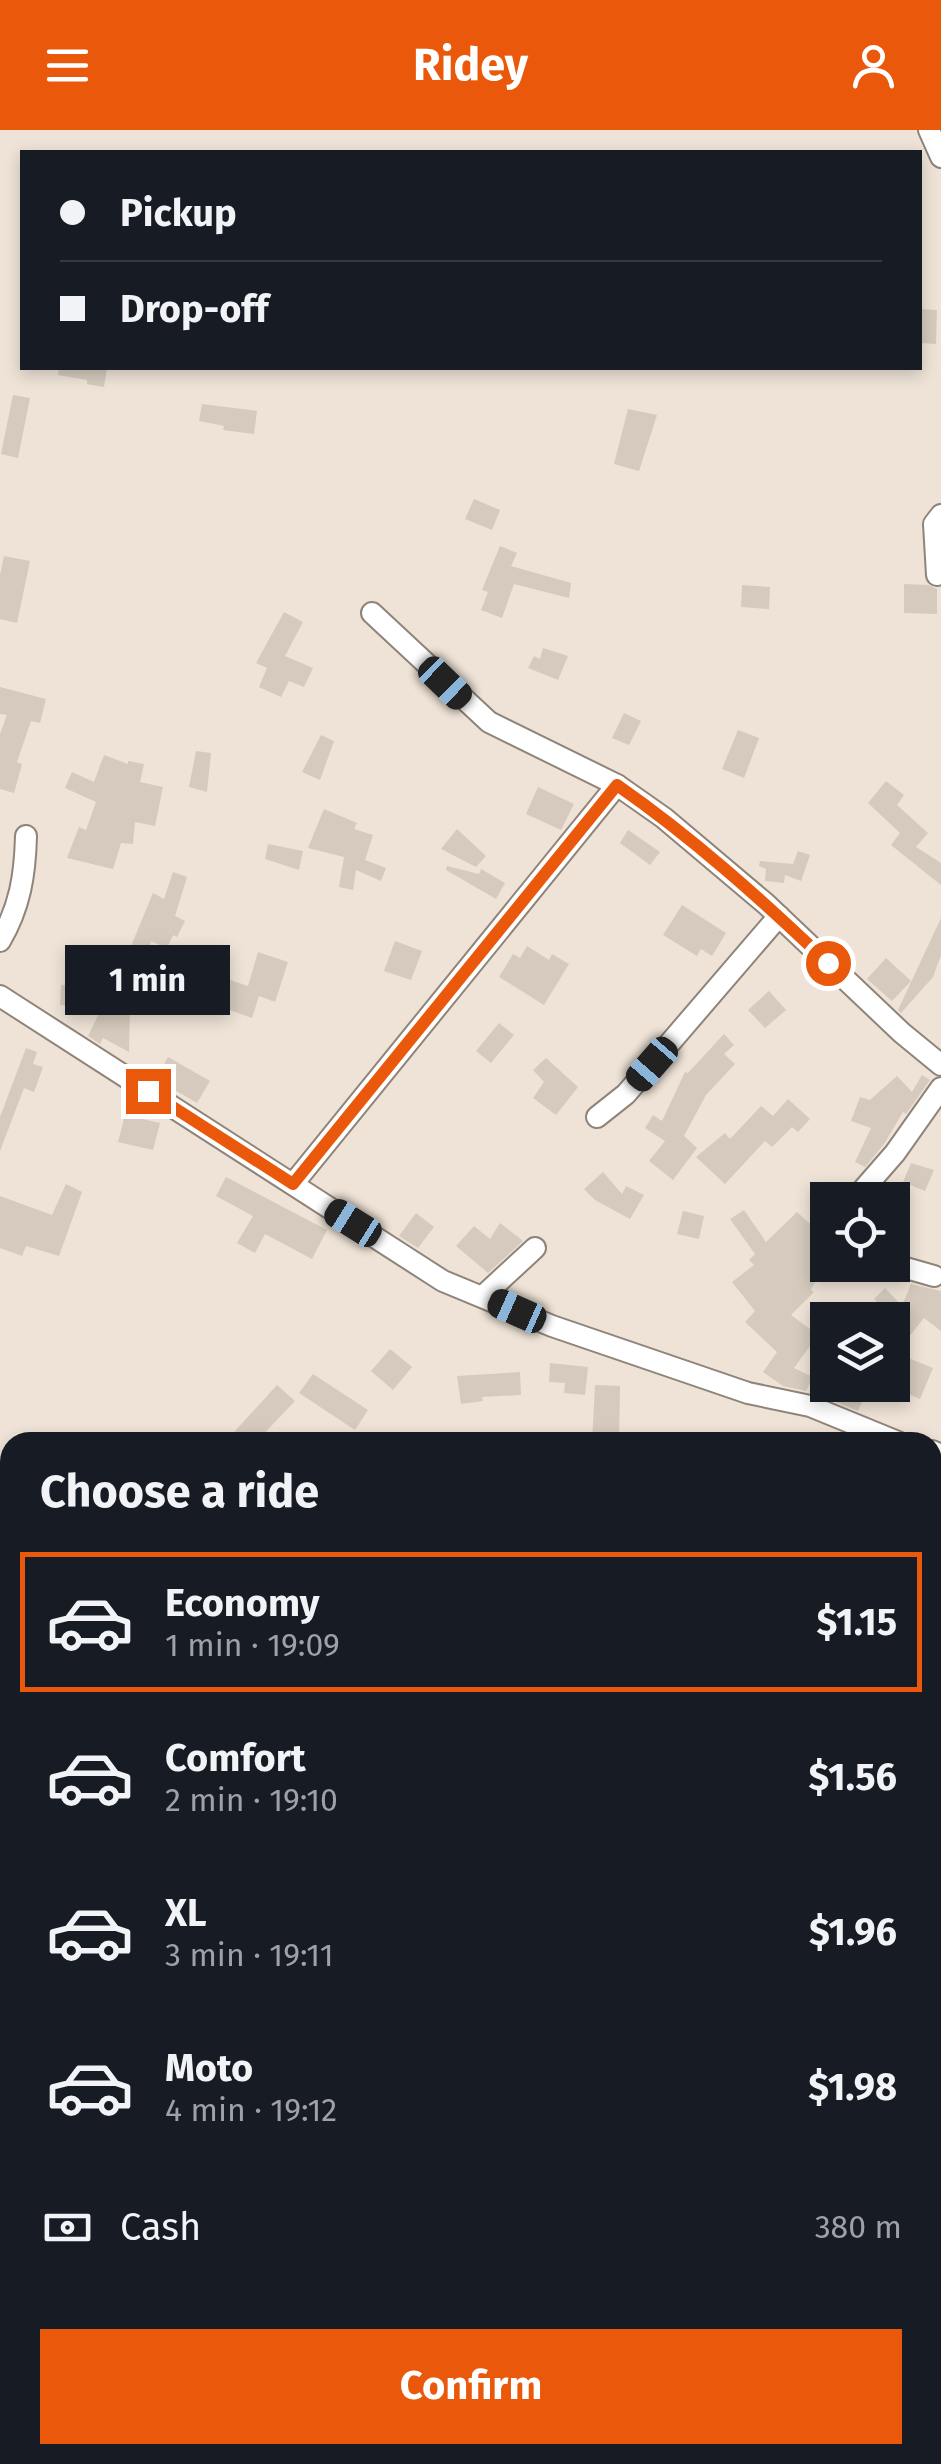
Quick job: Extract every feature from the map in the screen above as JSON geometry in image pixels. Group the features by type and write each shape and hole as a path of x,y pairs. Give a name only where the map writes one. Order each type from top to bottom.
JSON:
{"street":[{"path":"930,130 941,156"},
{"path":"938,574 934,524 941,515"},
{"path":"372,613 489,722 617,785 664,818 779,916 941,1065"},
{"path":"293,1184 617,785"},
{"path":"0,941 15,916 24,877 26,836"},
{"path":"597,1117 626,1094 779,916"},
{"path":"0,996 443,1281 552,1326 730,1386 810,1406 874,1432"},
{"path":"870,1182 896,1153 941,1088"},
{"path":"483,1296 535,1248"},
{"path":"910,1269 934,1276"}],"building":[{"path":"922,309 937,310 936,344 922,343"},
{"path":"59,370 107,370 104,387 58,375"},
{"path":"13,395 30,398 18,458 1,454"},
{"path":"202,404 257,411 254,434 223,430 224,426 199,421"},
{"path":"628,409 657,415 639,471 614,464"},
{"path":"474,499 500,510 492,530 465,519"},
{"path":"500,546 517,553 511,566 571,583 569,598 514,584 502,618 481,610 488,592 482,590"},
{"path":"4,556 30,561 17,623 0,619"},
{"path":"904,584 937,589 937,614 904,613"},
{"path":"742,585 770,587 769,609 741,607"},
{"path":"284,612 303,622 285,656 313,668 304,687 289,681 281,697 259,687 267,668 256,663"},
{"path":"543,648 568,656 558,680 528,668 534,656 540,659"},
{"path":"0,687 46,699 40,723 31,721 17,762 22,764 14,793 0,789 0,734 7,715 0,714"},
{"path":"624,713 641,721 629,745 612,738"},
{"path":"738,730 759,738 744,778 722,769"},
{"path":"321,735 334,741 320,780 302,772"},
{"path":"196,751 211,753 207,792 189,787"},
{"path":"104,755 128,764 144,764 140,782 163,787 155,826 135,822 133,844 121,843 113,869 67,858 79,827 86,830 96,802 65,788 72,772 94,782"},
{"path":"886,781 904,795 897,805 928,833 916,847 941,863 941,885 891,845 900,833 868,803"},
{"path":"538,787 574,804 561,830 526,814"},
{"path":"324,809 357,823 354,829 373,835 365,860 386,868 381,881 356,870 353,890 339,887 344,857 308,848"},
{"path":"457,829 486,856 476,867 441,849"},
{"path":"628,830 660,852 650,865 620,843"},
{"path":"268,844 303,851 299,870 265,859"},
{"path":"798,851 810,855 801,881 785,875 784,883 765,881 766,869 759,866 760,861 793,864"},
{"path":"447,866 479,874 481,869 505,883 496,899 446,870"},
{"path":"173,872 187,877 175,916 185,921 177,937 173,935 167,948 151,941 148,955 129,951 153,893 164,899"},
{"path":"682,905 726,933 712,956 701,949 697,956 663,935"},
{"path":"941,918 941,955 933,977 901,1013 898,1010"},
{"path":"395,941 422,951 411,980 384,971"},
{"path":"527,946 549,960 552,954 569,964 544,1005 499,977 513,954 520,958"},
{"path":"258,952 288,962 275,1002 259,996 252,1018 212,1004 221,977 248,986"},
{"path":"886,958 911,981 892,1001 867,979"},
{"path":"61,985 86,986 106,994 100,1007 60,1005"},
{"path":"769,991 786,1010 765,1028 748,1010"},
{"path":"104,1003 130,1004 129,1052 103,1038 100,1044 88,1036"},
{"path":"499,1023 514,1035 491,1063 476,1051"},
{"path":"724,1034 734,1045 724,1054 735,1064 706,1095 684,1136 697,1148 673,1180 649,1161 665,1141 645,1128 653,1115 662,1121 685,1072"},
{"path":"26,1048 37,1052 33,1064 43,1067 34,1092 24,1088 0,1151 0,1117"},
{"path":"168,1057 210,1081 197,1103 156,1079"},
{"path":"546,1058 578,1087 556,1115 533,1098 544,1082 533,1070"},
{"path":"922,1075 930,1080 906,1114 903,1112 884,1144 865,1167 855,1162 871,1128 851,1121 860,1097 870,1100 897,1076 912,1092"},
{"path":"788,1099 810,1119 798,1132 792,1127 772,1147 765,1141 725,1184 696,1157 725,1133 730,1139 761,1106 773,1116"},
{"path":"125,1115 160,1123 153,1150 118,1142"},
{"path":"911,1163 934,1170 925,1191 903,1182"},
{"path":"603,1172 622,1194 626,1186 644,1195 630,1219 595,1200 584,1189"},
{"path":"226,1177 327,1230 312,1259 265,1234 255,1253 237,1243 253,1216 216,1196"},
{"path":"66,1184 82,1192 59,1256 26,1246 22,1256 0,1248 0,1196 52,1215"},
{"path":"744,1210 766,1242 797,1212 810,1224 810,1282 815,1282 811,1290 814,1292 791,1315 810,1329 810,1346 794,1368 810,1376 806,1391 783,1386 763,1372 777,1352 745,1322 755,1311 732,1282 754,1265 749,1260 755,1254 730,1219"},
{"path":"683,1211 704,1216 699,1239 677,1234"},
{"path":"416,1213 434,1227 418,1248 399,1236"},
{"path":"500,1223 523,1241 488,1273 456,1246 474,1226 490,1239"},
{"path":"911,1284 941,1291 941,1331 924,1318 910,1336 910,1302 904,1302"},
{"path":"885,1288 898,1302 874,1299"},
{"path":"390,1349 412,1367 393,1390 371,1371"},
{"path":"910,1359 933,1368 920,1399 910,1395"},
{"path":"550,1363 588,1367 585,1395 564,1393 565,1383 549,1382"},
{"path":"520,1372 521,1395 482,1397 483,1401 461,1404 457,1376"},
{"path":"313,1374 368,1410 355,1430 299,1393"},
{"path":"277,1385 295,1401 266,1432 234,1432"},
{"path":"595,1385 620,1386 619,1432 593,1432"},
{"path":"836,1402 862,1402 858,1411"}],"route":[{"path":"148,1091 293,1184 617,785 664,818 766,904 828,963"}]}
